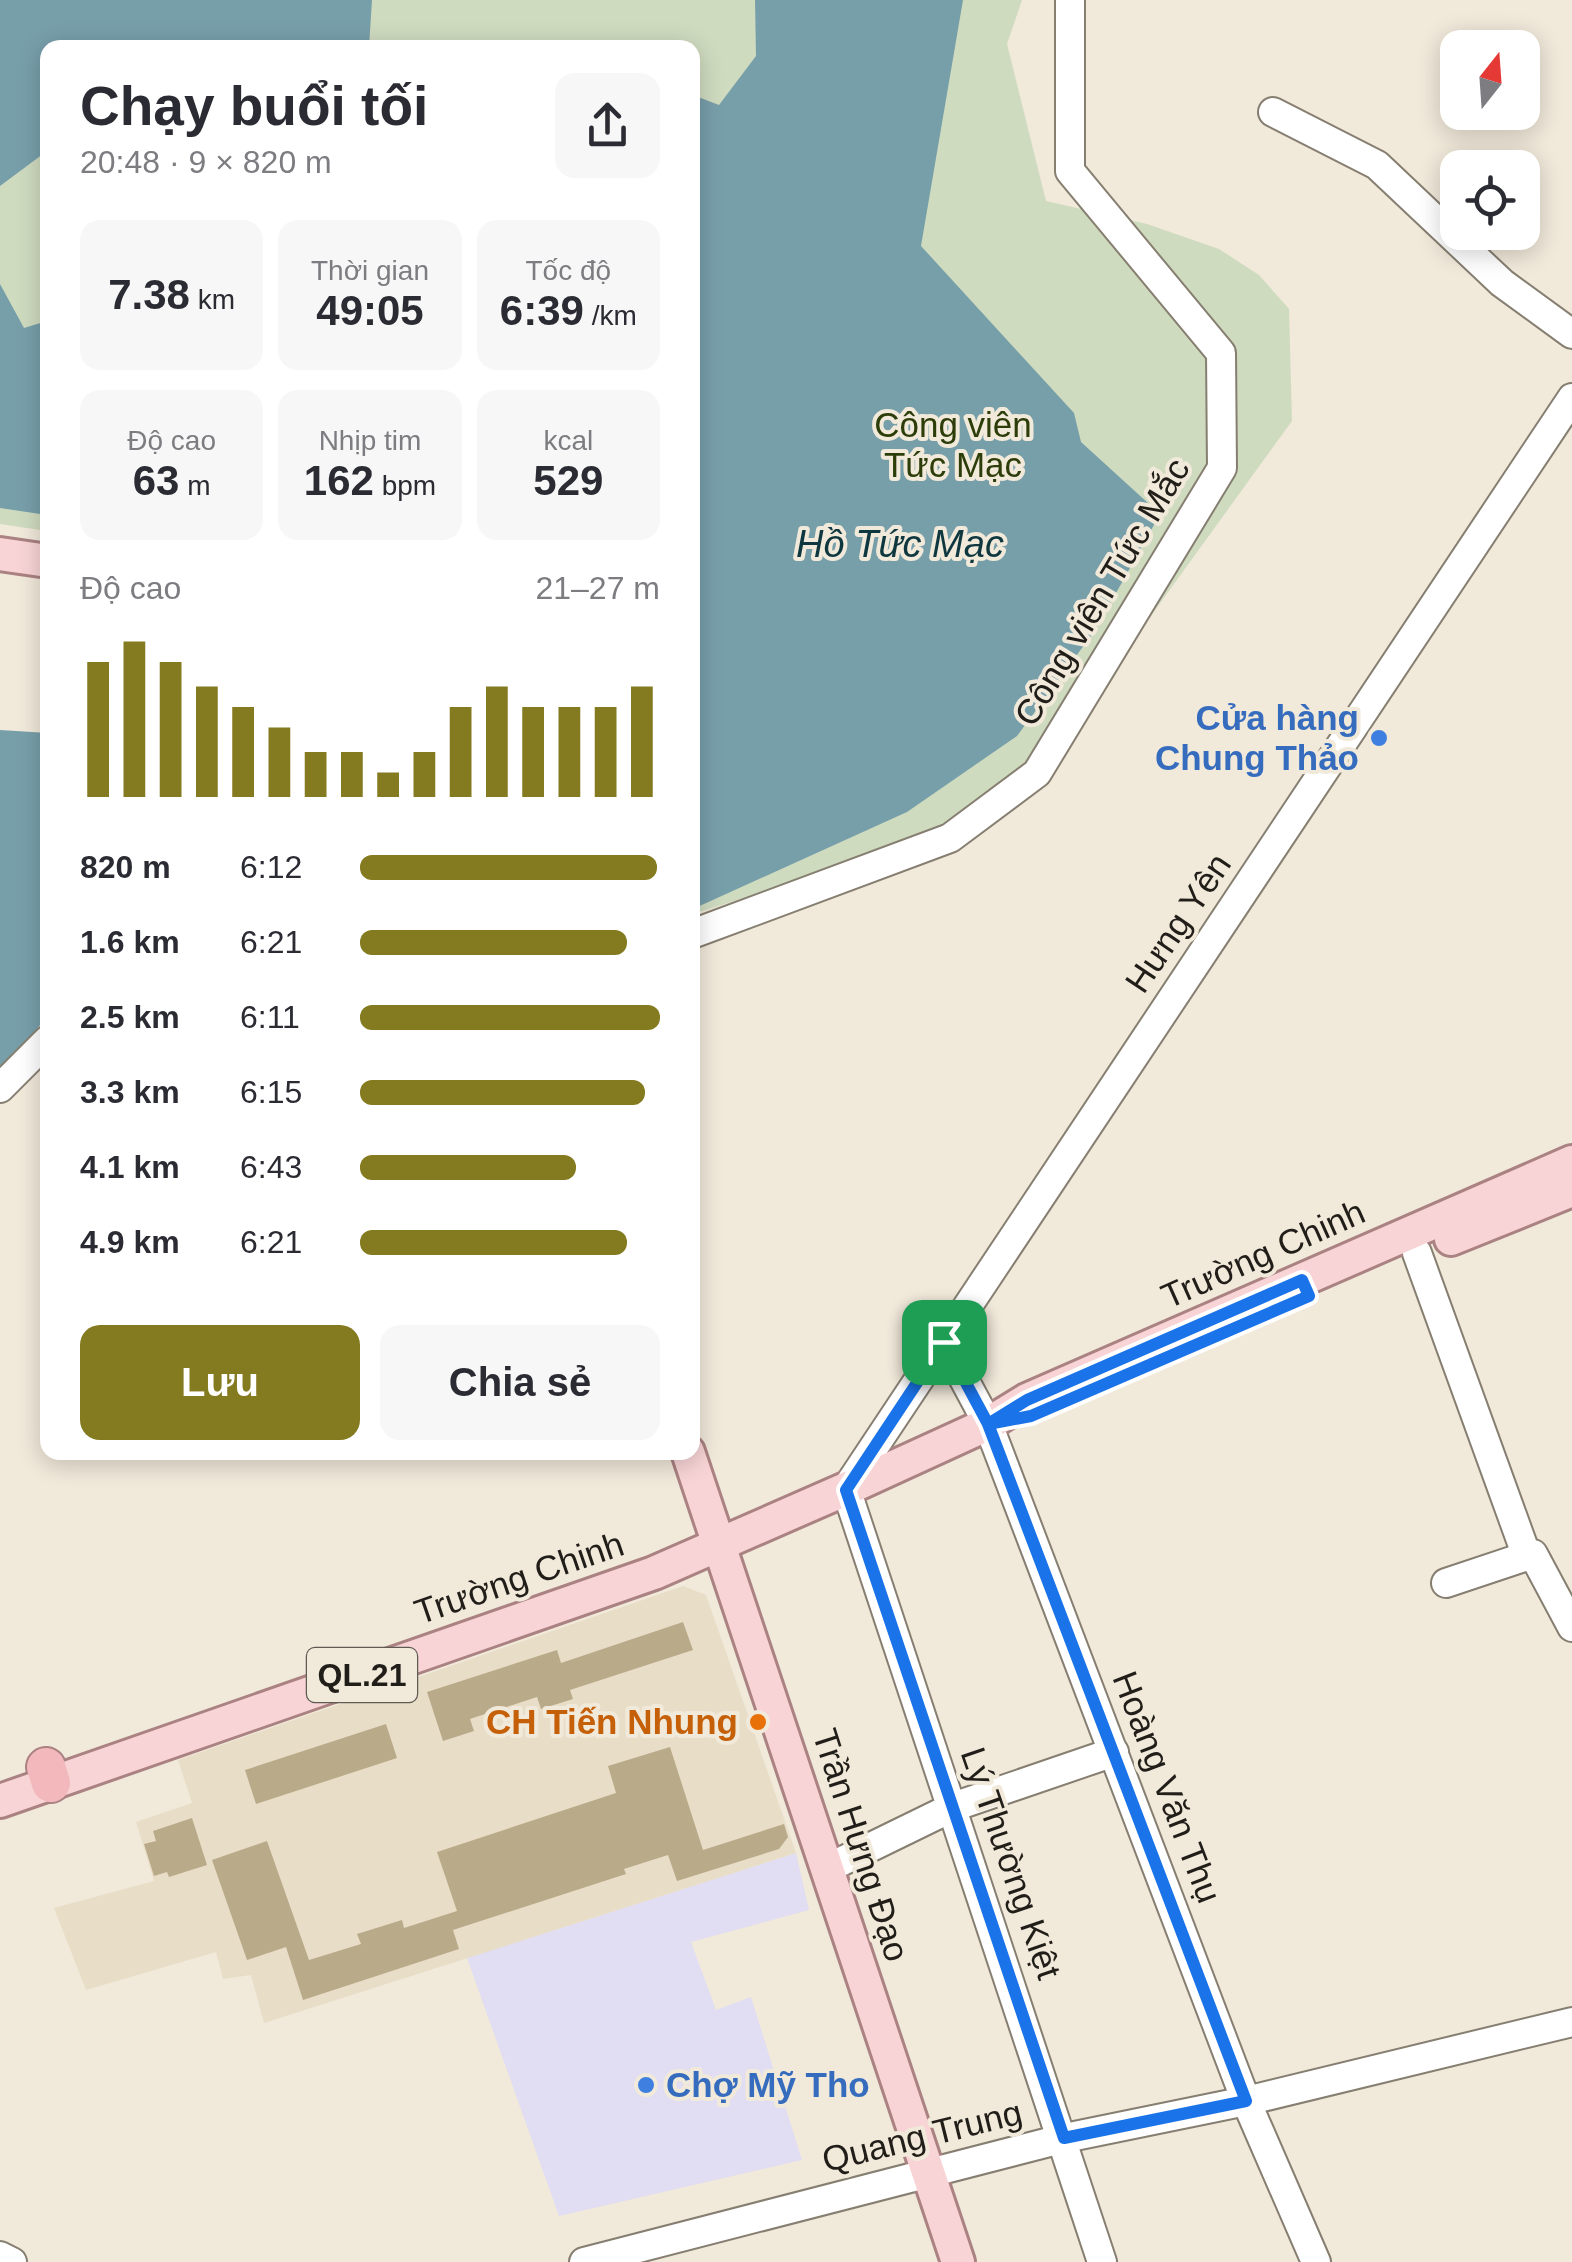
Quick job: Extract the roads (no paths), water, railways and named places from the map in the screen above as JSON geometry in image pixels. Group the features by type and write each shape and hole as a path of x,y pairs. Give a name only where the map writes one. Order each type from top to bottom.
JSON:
{"main road":[{"path":"0,554 40,559"},
{"name":"Trường Chinh","path":"0,1801 49,1775 652,1553 721,1542 846,1490 988,1424 1027,1400 1306,1288 1572,1162"},
{"name":"Trường Chinh","path":"1306,1288 1417,1252 1572,1190"},
{"name":"Trần Hưng Đạo","path":"691,1460 958,2262"},
{"name":"Trường Chinh","path":"0,1783 49,1775"}],"street":[{"name":"Công viên Tức Mắc","path":"700,931 950,838 1037,772 1222,468 1221,353 1070,170 1070,0"},
{"path":"1273,112 1377,165 1502,283 1572,334"},
{"name":"Hưng Yên","path":"846,1490 1572,398"},
{"path":"0,1088 40,1048"},
{"path":"1417,1252 1526,1554"},
{"name":"Hoàng Văn Thụ","path":"944,1342 988,1424 1246,2101 1316,2262"},
{"name":"Lý Thường Kiệt","path":"846,1490 1102,2262"},
{"path":"1446,1582 1533,1554 1572,1627"},
{"path":"826,1869 953,1807 1114,1752"},
{"name":"Quang Trung","path":"584,2262 1064,2138 1246,2101 1572,2022"},
{"path":"0,2256 12,2262"}],"water":[{"path":"0,0 372,0 369,40 40,40 40,156 0,186"},
{"name":"Hồ Tức Mạc","path":"755,0 963,0 921,246 1074,413 1081,442 1160,514 1096,629 1017,736 907,812 700,906 700,98 719,105 756,56"},
{"path":"0,284 24,328 40,323 40,514 0,508"},
{"path":"0,730 40,732 40,1025 0,1072"}],"place":[{"name":"Cửa hàng Chung Thảo","path":"1379,738"},
{"name":"CH Tiến Nhung","path":"758,1722"},
{"name":"Chợ Mỹ Tho","path":"646,2085"}],"park label":[{"name":"Công viên Tức Mạc","path":"953,445"}]}
